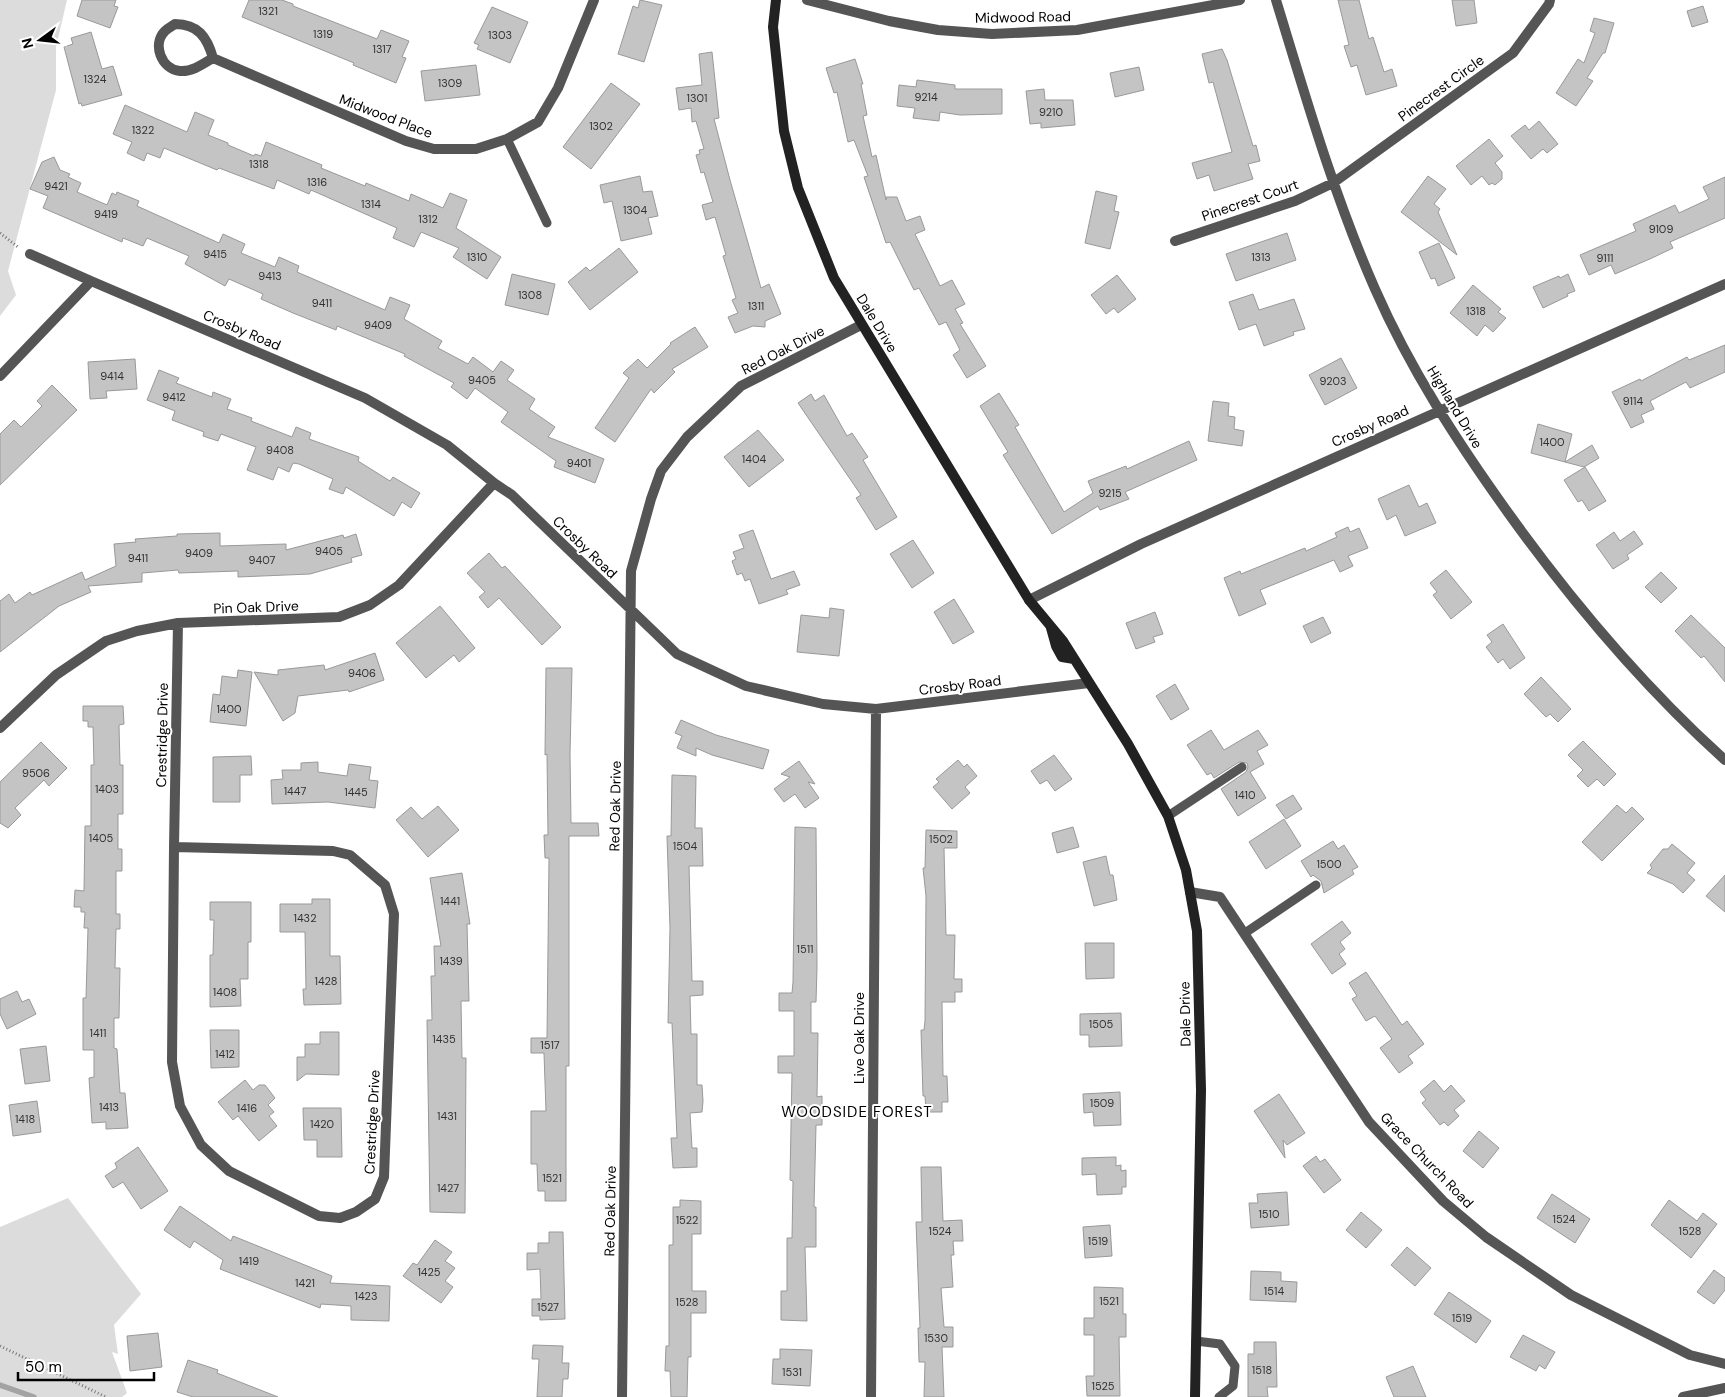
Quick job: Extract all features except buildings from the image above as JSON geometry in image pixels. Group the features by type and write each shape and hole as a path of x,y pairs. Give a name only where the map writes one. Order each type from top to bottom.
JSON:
{"street":[{"name":"Midwood Place","path":"213,58 388,134 434,149 476,149 507,139 538,122 558,88 594,0"},
{"name":"Dale Drive","path":"776,0 773,27 784,131 798,188 834,278 1030,600 1050,624 1056,646 1062,657 1074,659 1128,744 1168,816 1186,870 1197,931 1201,1090 1195,1397"},
{"name":"Midwood Road","path":"807,0 918,26 992,34 1077,30 1240,0"},
{"name":"Highland Drive","path":"1276,0 1333,183 1376,291 1438,410 1549,570 1601,634 1674,714 1725,760"},
{"name":"Pinecrest Circle","path":"1333,183 1513,53 1550,0"},
{"path":"175,24 185,24 201,33 209,43 213,58 193,69 180,71 170,68 161,59 159,45 164,32 175,24"},
{"name":"Pinecrest Court","path":"1175,240 1295,201 1333,183"},
{"name":"Crosby Road","path":"30,254 366,398 447,445 512,495 677,654 746,686 823,704 876,709 1089,684"},
{"path":"0,376 92,281"},
{"name":"Crosby Road","path":"1030,600 1141,544 1438,410 1725,284"},
{"name":"Red Oak Drive","path":"622,1397 631,571 651,498 661,471 687,436 742,386 861,324"},
{"name":"Pin Oak Drive","path":"0,728 56,675 106,640 137,630 178,623 339,618 370,605 399,585 494,483"},
{"name":"Crestridge Drive","path":"174,846 333,851 350,855 385,885 394,914 384,1177 375,1200 356,1212 340,1218 319,1216 228,1171 201,1145 180,1106 172,1062 174,846 178,623"},
{"name":"Live Oak Drive","path":"871,1397 876,709"},
{"name":"Grace Church Road","path":"1190,892 1220,897 1369,1122 1443,1201 1486,1238 1571,1295 1690,1355 1725,1364"},
{"path":"1683,1397 1725,1388"}],"lane":[{"path":"507,139 548,223"},
{"path":"1168,816 1242,767"},
{"path":"1245,933 1316,886"},
{"path":"1196,1341 1220,1344 1235,1366 1233,1386 1219,1397"}],"path":[{"path":"0,233 30,254"},
{"path":"0,1346 106,1397"}],"shaded area":[{"path":"0,0 67,0 56,47 56,90 8,271 16,295 0,316"},
{"path":"68,1198 141,1294 114,1325 118,1354 112,1352 127,1393 122,1397 0,1397 0,1227"}],"waterway":[{"path":"0,1385 34,1397"}],"district":[{"name":"WOODSIDE FOREST","path":"857,1112"}]}
